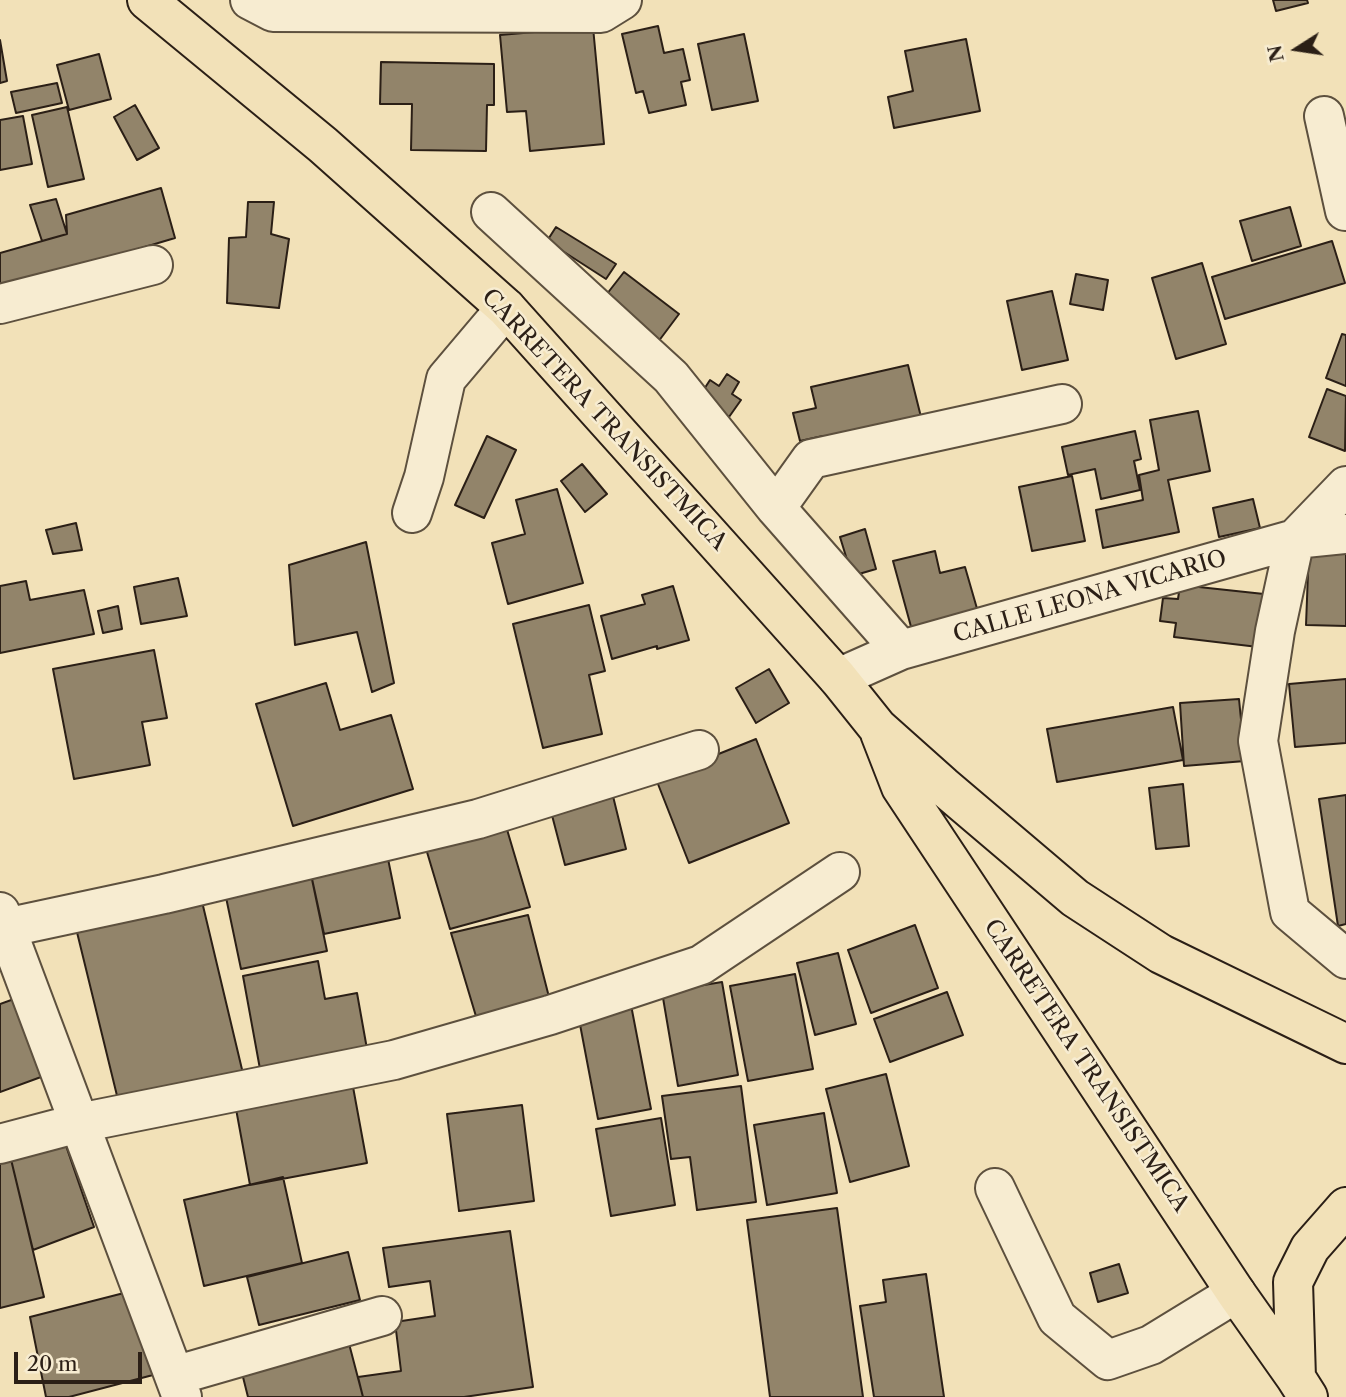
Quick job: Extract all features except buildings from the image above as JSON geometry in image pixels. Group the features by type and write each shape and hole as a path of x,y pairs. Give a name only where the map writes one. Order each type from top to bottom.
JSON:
{"main road":[{"name":"CARRETERA TRANSISTMICA","path":"147,0 323,145 506,308 838,678 878,728 943,786 1075,898 1161,954 1346,1044"},
{"name":"CARRETERA TRANSISTMICA","path":"878,728 901,787 1236,1293 1302,1387"},
{"path":"1302,1387 1293,1282 1310,1248 1346,1206"}],"street":[{"path":"250,0 273,12 488,13 601,13 622,0"},
{"path":"1324,116 1346,211"},
{"path":"491,212 671,377 776,508 901,650"},
{"path":"0,304 153,265"},
{"path":"412,513 424,477 446,379 506,308"},
{"path":"776,508 811,458 1062,404"},
{"path":"1346,485 1295,539 1275,631 1258,741 1290,912 1346,959"},
{"name":"CALLE LEONA VICARIO","path":"838,678 901,650 1295,539 1346,534"},
{"path":"382,1316 178,1386 3,920 164,894 478,819 699,750"},
{"path":"0,1144 79,1123 394,1060 550,1015 701,965 840,872"},
{"path":"995,1188 1057,1318 1108,1360 1152,1345 1236,1293"}]}
